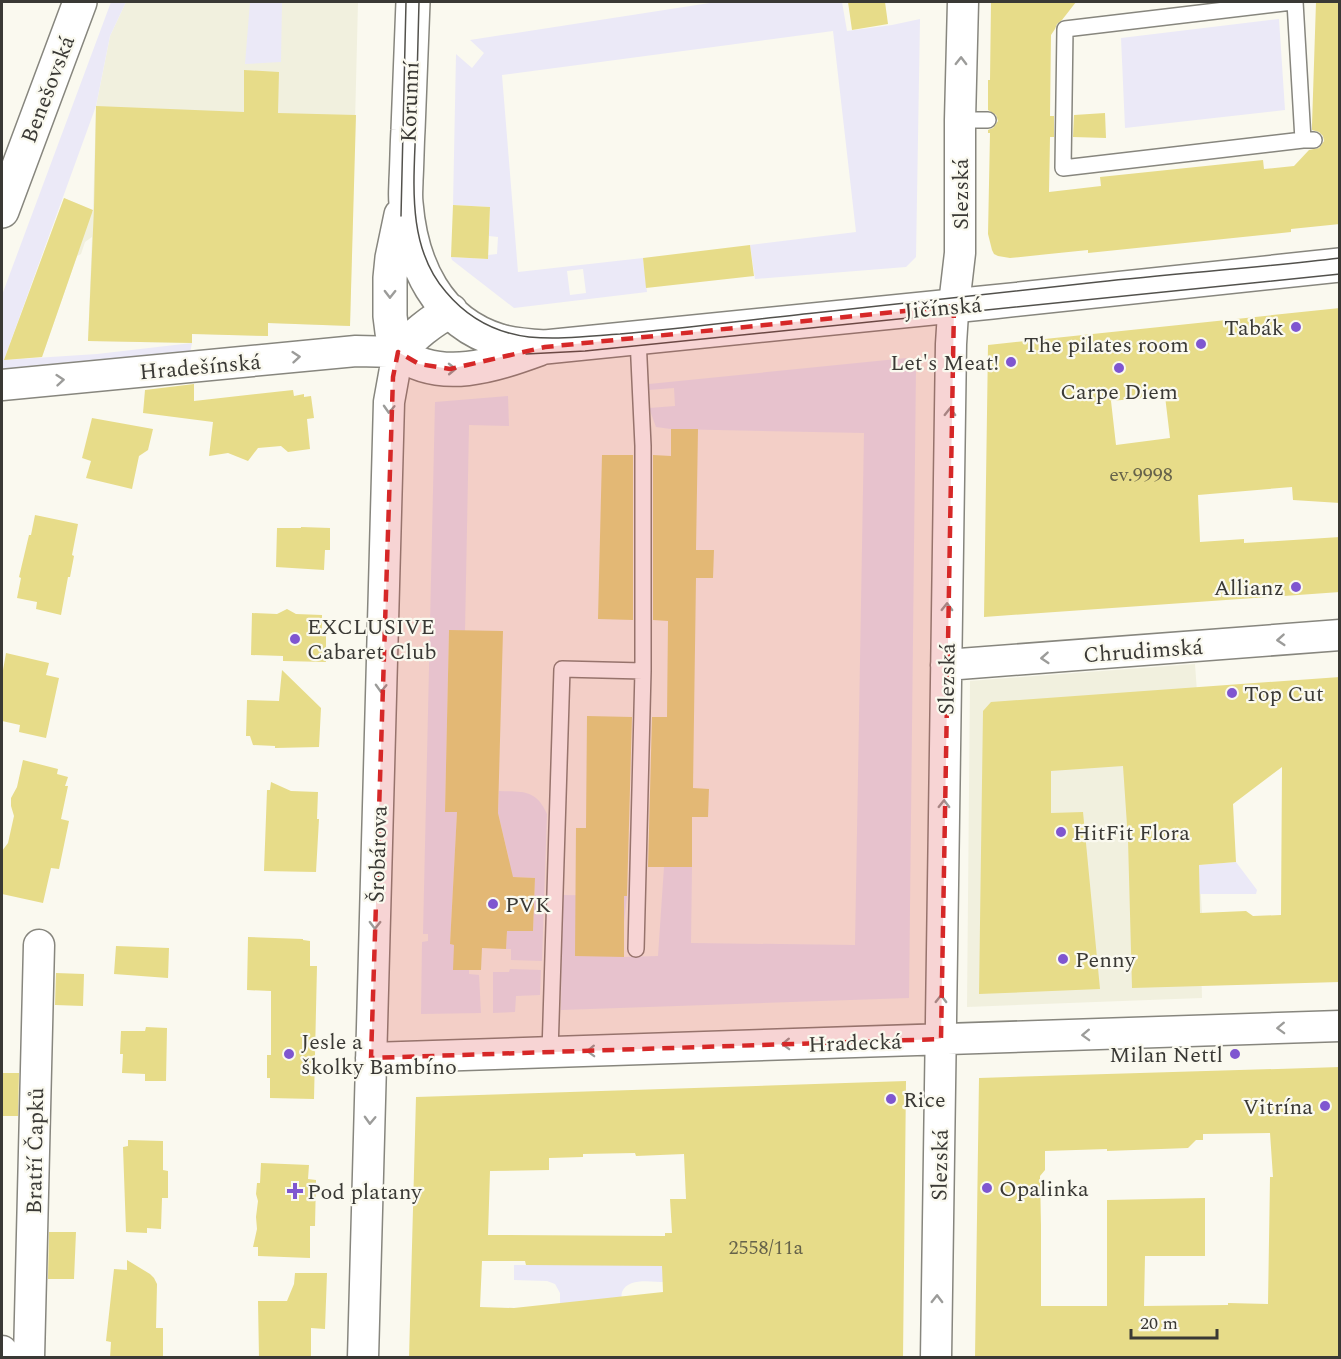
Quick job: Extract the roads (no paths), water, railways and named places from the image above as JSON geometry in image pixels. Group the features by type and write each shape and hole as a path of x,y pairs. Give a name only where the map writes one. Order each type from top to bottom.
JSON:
{"street":[{"name":"Benešovská","path":"2,211 80,2"},
{"name":"Korunní","path":"398,352 390,316 390,278 403,209 414,2"},
{"name":"Slezská","path":"936,1358 951,356 954,306 974,120 963,2"},
{"name":"Korunní","path":"403,209 422,273 445,314"},
{"name":"Jičínská","path":"398,352 419,364 450,369 495,364 536,351 638,338 1340,265"},
{"name":"Jičínská","path":"445,314 485,335 523,345 536,351"},
{"path":"398,352 417,333 445,314"},
{"name":"Hradešínská","path":"2,386 356,351 398,352"},
{"name":"Šrobárova","path":"363,1358 389,402 398,352"},
{"name":"Chrudimská","path":"946,665 1340,635"},
{"name":"Bratří Čapků","path":"29,1358 39,945"},
{"name":"Hradecká","path":"372,1058 1340,1026"},
{"path":"2,1351 6,1358"}],"lane":[{"path":"1293,2 1309,140 1063,168 1057,121 1065,29 1293,2"},
{"path":"636,949 643,671 643,446 638,338"},
{"path":"550,1052 562,669 643,671"}],"tram line":[{"path":"401,216 406,2"},
{"path":"419,2 414,185 418,231 423,253 433,273 454,301 473,316 505,332 529,337 552,338 620,334 1340,258"},
{"path":"526,354 585,351 1340,274"}],"place":[{"name":"Tabák","path":"1296,327"},
{"name":"The pilates room","path":"1201,344"},
{"name":"Let's Meat!","path":"1011,362"},
{"name":"Carpe Diem","path":"1119,368"},
{"name":"Allianz","path":"1296,587"},
{"name":"EXCLUSIVE Cabaret Club","path":"295,639"},
{"name":"Top Cut","path":"1232,693"},
{"name":"HitFit Flora","path":"1061,832"},
{"name":"PVK","path":"493,904"},
{"name":"Penny","path":"1063,959"},
{"name":"Jesle a školky Bambíno","path":"289,1054"},
{"name":"Milan Nettl","path":"1235,1054"},
{"name":"Rice","path":"891,1099"},
{"name":"Vitrína","path":"1325,1106"},
{"name":"Opalinka","path":"987,1188"},
{"name":"Pod platany","path":"295,1191"}]}
